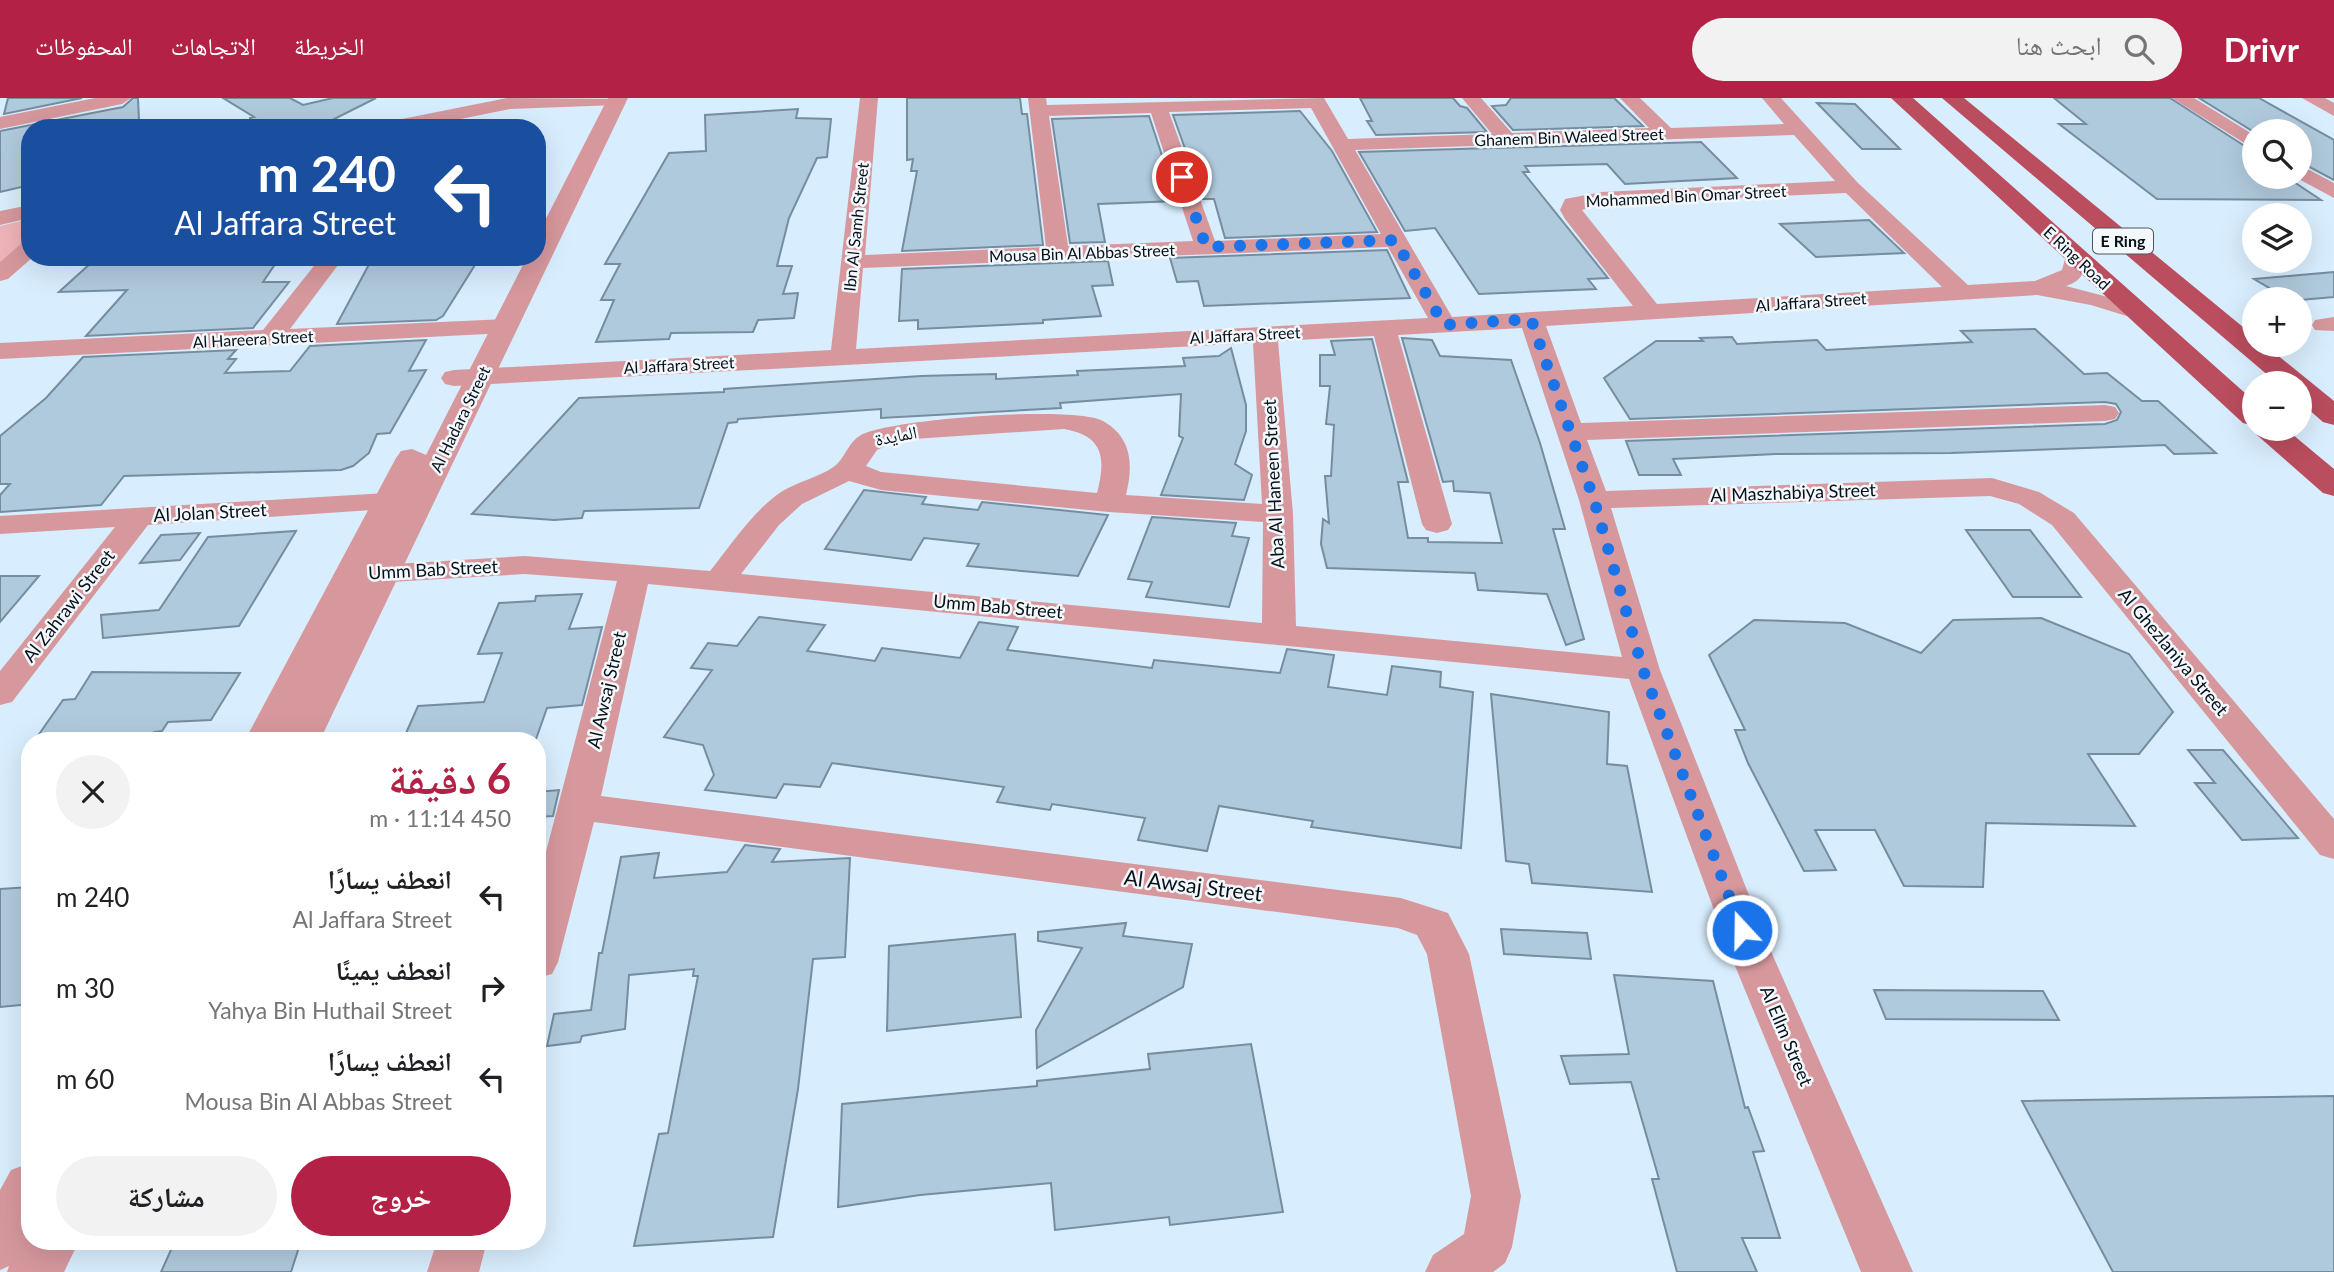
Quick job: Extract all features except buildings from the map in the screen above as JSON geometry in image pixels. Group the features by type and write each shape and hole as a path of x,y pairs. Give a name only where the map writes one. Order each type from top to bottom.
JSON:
{"main road":[{"name":"E Ring Road","path":"1901,98 2242,406"},
{"name":"E Ring","path":"1959,100 2280,371"},
{"path":"2312,398 2334,416"},
{"path":"2282,441 2334,486"}],"street":[{"path":"0,122 122,98"},
{"name":"Ibn Al Samh Street","path":"843,356 869,98"},
{"path":"1471,98 1507,139"},
{"path":"1629,98 1666,134"},
{"path":"1771,98 1851,187 1962,293"},
{"path":"2181,98 2242,136"},
{"path":"2311,98 2334,110"},
{"path":"428,119 489,106 609,99"},
{"path":"546,203 609,99"},
{"name":"Al Hadara Street","path":"546,223 609,99"},
{"path":"1058,254 1038,104 1158,107 1316,100 1444,325"},
{"path":"1158,107 1206,247"},
{"name":"Ghanem Bin Waleed Street","path":"1342,145 1797,129"},
{"path":"2312,178 2334,192"},
{"name":"Mohammed Bin Omar Street","path":"1650,312 1576,219 1571,210 1573,204 1602,198 1851,187"},
{"path":"0,218 21,213"},
{"name":"Mousa Bin Al Abbas Street","path":"853,262 1395,240"},
{"path":"0,274 21,256"},
{"name":"Al Jaffara Street","path":"467,377 1444,325 2037,288 2065,279 2076,265 2075,257"},
{"path":"270,338 326,266"},
{"name":"Al Hadara Street","path":"493,327 514,266"},
{"name":"Al Hadara Street","path":"269,732 352,574 404,501 524,266"},
{"name":"Al Jaffara Street","path":"2037,288 2096,299 2133,310"},
{"name":"Al Ellm Street","path":"1531,319 1594,500 1643,670 1752,956 1887,1272"},
{"name":"Al Hareera Street","path":"0,351 493,327"},
{"path":"1384,328 1437,524"},
{"name":"Aba Al Haneen Street","path":"1265,334 1278,514 1279,633"},
{"path":"1572,432 2105,413"},
{"name":"المايدة","path":"850,469 855,454 869,439 896,432 1064,421 1092,426 1108,439 1118,467 1109,503"},
{"path":"719,580 768,519 792,498 850,469 863,477 881,481 1109,503 1278,514"},
{"name":"Al Maszhabiya Street","path":"1594,500 1992,487"},
{"name":"Al Ghezlaniya Street","path":"1992,487 2029,498 2063,519 2334,845"},
{"name":"Al Hadara Street","path":"304,732 384,572 404,501"},
{"name":"Al Jolan Street","path":"0,526 404,501"},
{"name":"Al Zahrawi Street","path":"0,694 139,517"},
{"name":"Umm Bab Street","path":"352,574 525,565 635,572 1643,670"},
{"name":"Al Awsaj Street","path":"546,929 579,807 635,572"},
{"name":"Al Awsaj Street","path":"579,807 1401,913 1433,924 1448,954 1496,1196 1487,1247 1451,1272"},
{"path":"453,1272 459,1250"}],"shaded area":[{"path":"21,221 21,246 0,263 0,226"}],"route":[{"path":"1182,177 1206,247 1395,240 1444,325 1531,319 1594,500 1643,670 1742,930"}]}
